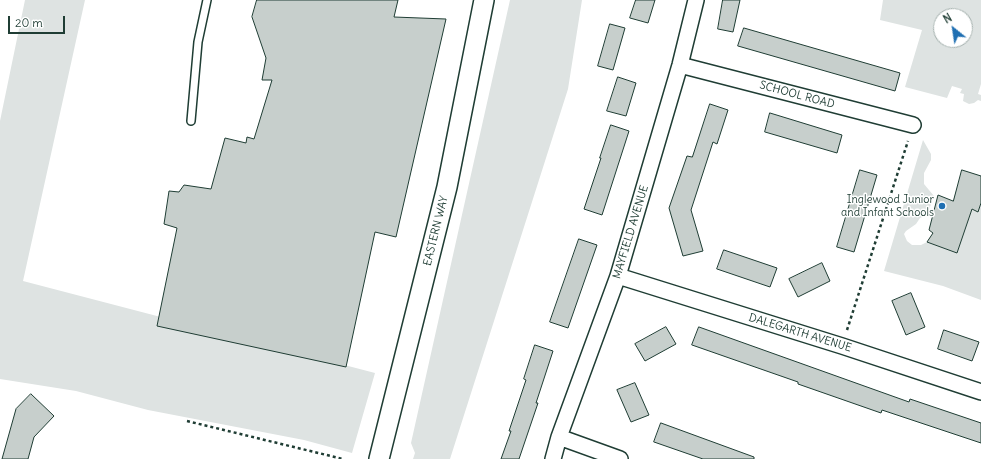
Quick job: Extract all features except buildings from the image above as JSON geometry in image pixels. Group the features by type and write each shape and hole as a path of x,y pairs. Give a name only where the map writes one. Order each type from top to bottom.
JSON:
{"street":[{"name":"EASTERN WAY","path":"379,459 447,187 484,0"},
{"name":"MAYFIELD AVENUE","path":"553,459 559,437 618,276 680,65 696,0"},
{"name":"SCHOOL ROAD","path":"680,65 913,125"},
{"name":"DALEGARTH AVENUE","path":"618,276 842,346 981,392"},
{"path":"559,437 620,459"}],"lane":[{"path":"191,121 198,42 207,0"}],"path":[{"path":"842,346 913,125"},
{"path":"187,422 343,459"}],"shaded area":[{"path":"25,0 85,0 23,281 375,373 352,453 304,440 148,410 76,391 0,379 0,121"},
{"path":"510,0 582,0 568,89 450,459 413,459 415,453 411,443"},
{"path":"883,0 981,0 981,84 978,94 981,95 981,101 978,100 969,104 963,101 964,94 960,93 962,89 952,86 947,98 905,87 922,30 880,20"},
{"path":"923,140 931,154 931,160 924,173 924,184 934,196 927,215 920,218 916,224 904,234 907,241 912,245 921,245 927,242 957,253 972,209 978,212 981,204 981,300 943,286 884,271"}],"place":[{"name":"Inglewood Junior and Infant Schools","path":"942,206"}]}
